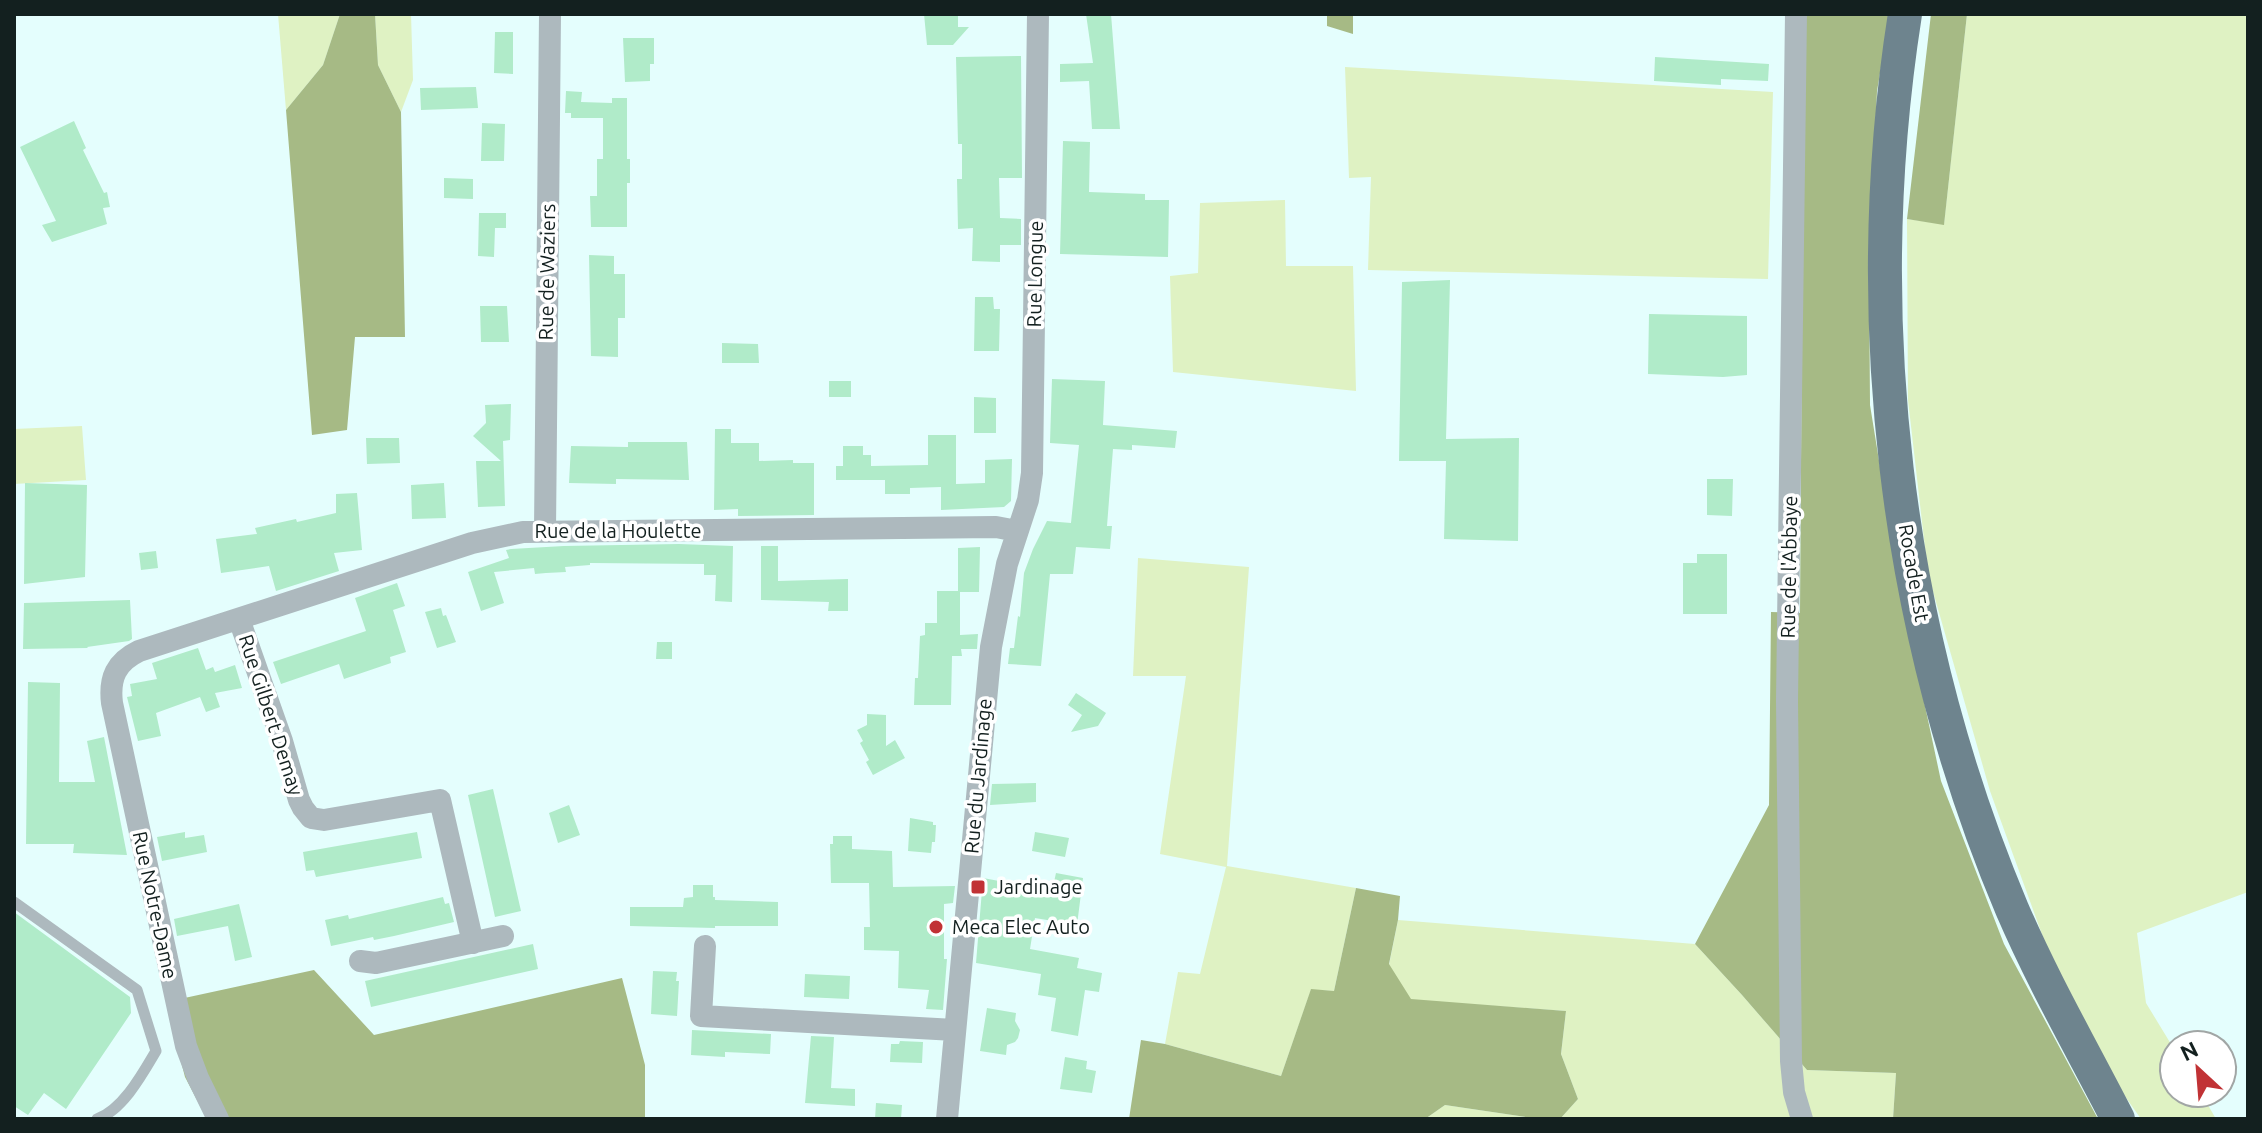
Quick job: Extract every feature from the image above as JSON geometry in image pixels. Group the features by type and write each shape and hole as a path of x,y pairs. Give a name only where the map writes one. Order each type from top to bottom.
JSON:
{"main road":[{"name":"Rocade Est","path":"1905,14 1889,156 1886,310 1892,420 1911,569 1950,731 1996,869 2078,1047 2116,1112"}],"street":[{"name":"Rue de Waziers","path":"545,530 550,14"},
{"name":"Rue Longue","path":"1017,531 1028,500 1032,473 1038,14"},
{"name":"Rue de l'Abbaye","path":"1796,14 1787,701 1791,1061 1794,1092 1802,1119"},
{"name":"Rue de la Houlette","path":"111,685 116,668 130,656 506,534 545,530 996,527 1017,531"},
{"name":"Rue du Jardinage","path":"947,1119 991,647 1003,582 1017,531"},
{"name":"Rue Gilbert Demay","path":"239,619 282,741 299,800 307,814 311,818 324,820 440,800 473,943"},
{"name":"Rue Notre-Dame","path":"111,685 112,703 186,1046 218,1119"},
{"path":"360,961 376,963 503,936"},
{"path":"705,946 701,1016 955,1030"}],"lane":[{"path":"14,902 137,990 156,1051 136,1085 105,1116 97,1119"}],"green space":[{"path":"278,14 340,14 323,65 286,110"},
{"path":"340,14 375,14 378,65 401,112 405,337 355,337 347,430 312,435 286,110 323,65"},
{"path":"375,14 411,14 413,80 401,112 378,65"},
{"path":"1327,14 1353,14 1353,34 1327,26"},
{"path":"1804,14 1890,14 1877,91 1869,267 1870,405 1899,584 1941,781 2004,944 2098,1119 1893,1119 1896,1073 1807,1070 1695,944 1769,805 1771,612 1800,613"},
{"path":"1931,14 1967,14 1944,225 1907,219"},
{"path":"1967,14 2248,14 2248,892 2137,933 2146,1003 2162,1029 2158,1029 2158,1109 2210,1109 2216,1119 2141,1119 2110,1075 2052,962 1990,791 1928,574 1908,400 1907,219 1944,224"},
{"path":"1345,67 1773,92 1768,279 1368,270 1371,177 1349,178"},
{"path":"1285,200 1286,266 1353,266 1356,391 1173,372 1170,276 1198,273 1200,203"},
{"path":"82,426 86,480 14,484 14,429"},
{"path":"1138,558 1249,567 1227,866 1356,888 1334,991 1311,990 1281,1076 1165,1044 1178,972 1200,974 1226,867 1160,854 1186,676 1133,676"},
{"path":"1356,888 1400,896 1389,964 1411,999 1566,1011 1561,1054 1578,1099 1560,1119 1539,1119 1445,1105 1425,1119 1129,1119 1141,1040 1281,1076 1311,989 1334,991"},
{"path":"1398,920 1695,944 1807,1070 1896,1073 1893,1119 1560,1119 1578,1099 1561,1054 1566,1011 1410,1000 1389,965"},
{"path":"314,970 374,1035 622,978 645,1065 645,1119 207,1119 185,1077 166,1002"},
{"path":"1445,1105 1539,1119 1425,1119"}],"building":[{"path":"924,14 958,14 958,27 969,27 953,45 927,45"},
{"path":"1086,14 1111,14 1120,129 1092,129 1089,81 1060,82 1060,64 1093,63"},
{"path":"495,32 513,32 513,74 494,73"},
{"path":"623,38 654,38 654,64 650,64 650,81 625,82"},
{"path":"1021,56 1022,178 999,178 1000,218 1021,219 1021,245 1000,245 1000,262 972,261 973,228 958,229 957,179 962,179 962,144 958,144 956,57"},
{"path":"1655,57 1769,64 1768,81 1721,79 1721,85 1654,81"},
{"path":"476,87 478,108 421,110 420,88"},
{"path":"566,91 582,92 581,102 612,103 612,98 627,98 630,183 627,183 627,227 591,227 590,196 597,196 597,159 603,159 603,118 571,118 571,113 565,113"},
{"path":"74,121 86,148 83,150 104,193 107,192 110,207 103,208 107,224 52,242 42,225 56,221 20,147"},
{"path":"482,123 505,124 504,161 481,161"},
{"path":"1063,141 1090,142 1089,192 1145,194 1145,200 1169,200 1168,257 1060,254"},
{"path":"444,178 473,179 473,199 444,198"},
{"path":"479,213 506,213 506,228 495,228 494,257 478,256"},
{"path":"589,255 614,256 614,274 625,274 625,318 618,318 618,357 591,356"},
{"path":"1450,280 1446,439 1519,438 1518,541 1444,539 1446,461 1399,461 1402,282"},
{"path":"975,297 993,297 994,309 1000,309 999,351 974,351"},
{"path":"480,306 507,306 509,342 481,342"},
{"path":"1649,314 1747,316 1747,375 1648,374"},
{"path":"722,343 758,344 759,363 722,363"},
{"path":"1052,379 1105,381 1103,425 1177,431 1175,448 1132,445 1132,450 1113,449 1107,526 1112,526 1110,549 1076,547 1073,574 1050,574 1041,666 1008,664 1020,617 1024,573 1033,549 1047,521 1071,523 1079,445 1050,443"},
{"path":"829,381 851,381 851,397 829,397"},
{"path":"974,397 996,398 996,433 974,433"},
{"path":"511,404 510,440 503,441 505,506 478,507 476,461 501,461 473,436 486,423 485,405"},
{"path":"715,429 731,429 731,443 759,443 759,461 814,463 814,515 738,516 738,509 714,510"},
{"path":"928,435 956,435 956,484 985,483 985,460 1012,459 1011,501 1004,507 941,510 941,487 910,488 910,494 885,494 885,480 836,480 836,466 843,466 843,446 863,446 863,455 871,455 871,466 928,465"},
{"path":"366,438 399,438 400,463 367,464"},
{"path":"628,442 687,442 689,480 616,479 616,484 569,483 571,446 628,447"},
{"path":"1707,479 1733,479 1732,516 1707,515"},
{"path":"25,483 87,485 85,577 24,584"},
{"path":"444,483 446,518 412,519 411,485"},
{"path":"357,493 362,550 334,553 339,571 276,591 269,566 221,573 216,539 257,534 255,528 336,513 336,494"},
{"path":"679,544 733,546 732,602 715,601 716,575 704,575 704,564 590,563 565,567 566,572 535,574 534,568 494,572 504,603 481,611 468,572 509,558 506,550 511,549"},
{"path":"761,546 778,546 778,581 848,579 848,611 828,611 829,602 761,600"},
{"path":"980,547 979,592 960,592 960,635 978,634 977,649 961,649 962,656 952,656 951,705 914,705 920,636 925,635 925,623 937,623 937,591 958,591 958,548"},
{"path":"156,551 158,568 141,570 139,553"},
{"path":"1697,554 1727,554 1727,614 1683,614 1683,563 1697,563"},
{"path":"397,583 405,606 393,610 406,652 390,657 391,663 344,679 339,664 281,684 273,662 366,631 355,598"},
{"path":"130,600 132,639 129,641 88,648 23,649 24,603"},
{"path":"441,608 456,642 437,648 425,612"},
{"path":"657,642 672,642 672,659 656,659"},
{"path":"198,648 206,670 213,667 215,672 235,665 242,688 215,693 220,707 206,712 200,697 156,713 161,736 138,741 127,697 132,696 130,684 157,679 152,663"},
{"path":"28,682 60,683 59,782 95,782 87,741 104,737 127,855 73,853 74,844 26,844"},
{"path":"1076,693 1106,713 1098,726 1071,732 1082,715 1068,705"},
{"path":"867,714 886,715 886,746 895,740 905,758 873,775 857,730 867,725"},
{"path":"1036,783 1036,802 990,805 992,784"},
{"path":"493,789 521,911 495,917 468,795"},
{"path":"569,805 580,835 558,843 549,813"},
{"path":"910,818 936,825 931,853 908,851"},
{"path":"185,832 185,838 204,835 207,852 162,861 157,837"},
{"path":"417,832 422,858 316,877 314,870 306,871 303,852"},
{"path":"1035,832 1069,838 1065,857 1032,851"},
{"path":"833,836 852,836 852,849 892,851 893,887 955,886 953,903 944,904 944,959 947,959 943,1010 926,1009 929,990 898,988 899,951 864,950 864,927 870,927 869,883 831,883 830,844 833,844"},
{"path":"1056,873 1083,878 1077,925 1035,918 1030,949 1079,958 1077,968 1102,973 1099,992 1085,990 1078,1036 1051,1031 1056,998 1038,995 1041,974 976,963 983,878 1052,891"},
{"path":"693,885 713,885 715,900 778,902 778,926 630,926 630,907 683,907 684,898 693,897"},
{"path":"443,897 445,904 449,903 454,922 331,946 325,920 348,915 349,919"},
{"path":"239,904 252,957 235,961 228,926 177,936 174,919"},
{"path":"14,912 130,997 131,1013 66,1109 44,1093 28,1115 14,1106"},
{"path":"533,944 538,969 371,1007 365,981"},
{"path":"653,971 677,972 677,1016 651,1014"},
{"path":"805,974 850,976 849,999 804,997"},
{"path":"987,1008 1016,1013 1015,1021 1020,1030 1015,1042 1007,1045 1006,1055 980,1051"},
{"path":"692,1030 771,1034 770,1054 725,1052 725,1057 691,1055"},
{"path":"811,1036 834,1037 831,1088 855,1089 855,1106 805,1103"},
{"path":"900,1041 923,1042 922,1063 890,1062 891,1044 899,1044"},
{"path":"1065,1057 1087,1061 1086,1069 1096,1071 1092,1093 1060,1089"},
{"path":"876,1103 902,1105 901,1119 875,1119"}],"place":[{"name":"Jardinage","path":"978,887"},
{"name":"Meca Elec Auto","path":"936,927"}]}
